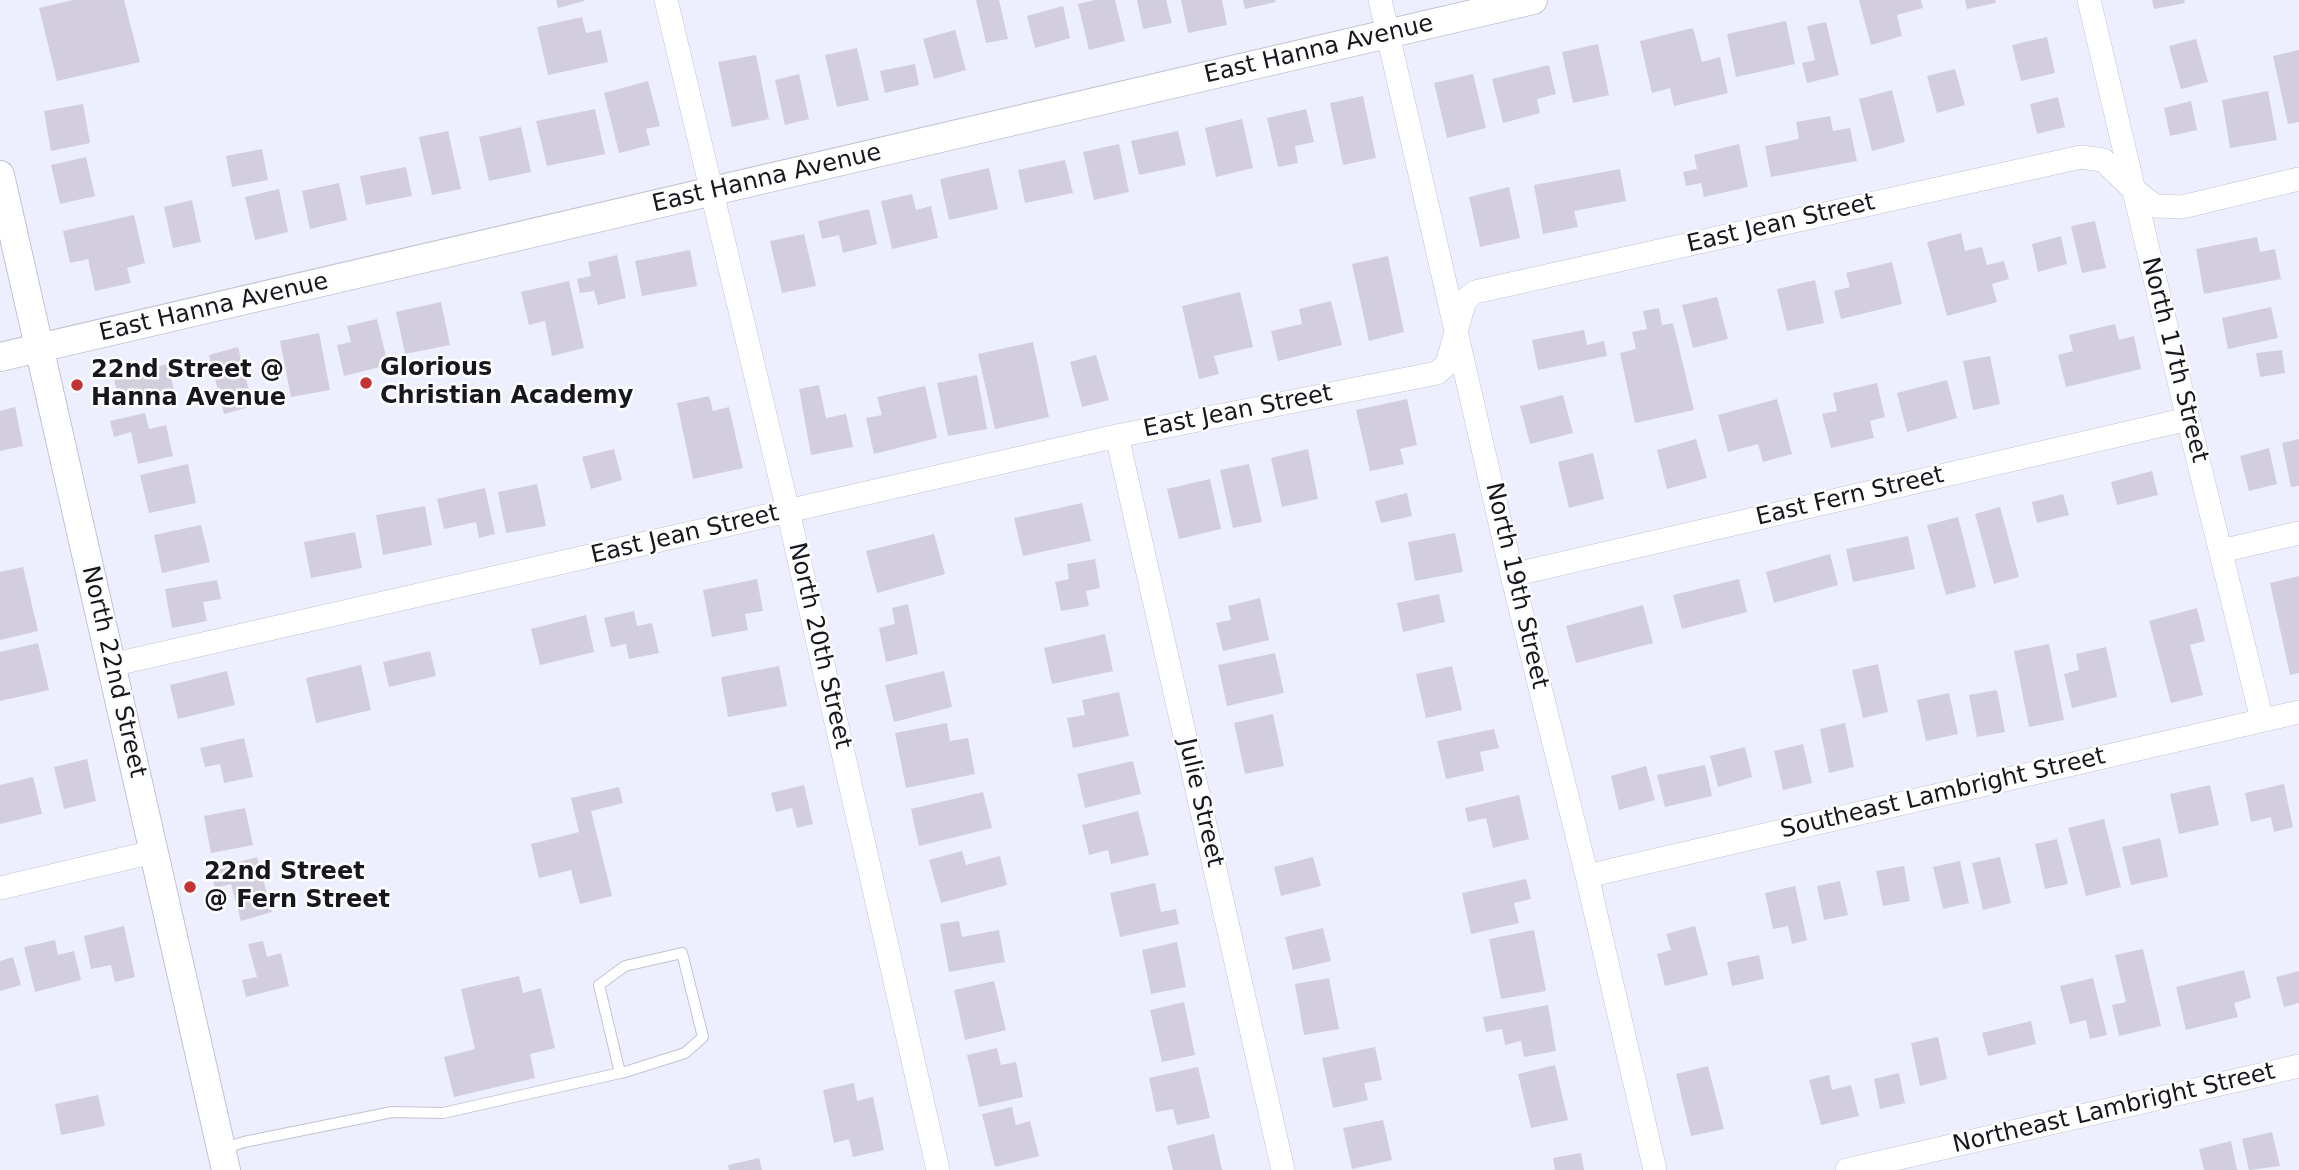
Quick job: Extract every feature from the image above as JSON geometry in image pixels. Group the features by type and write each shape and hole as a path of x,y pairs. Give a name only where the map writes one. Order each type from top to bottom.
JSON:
{"street":[{"name":"North 20th Street","path":"666,0 788,511 938,1170"},
{"name":"North 19th Street","path":"1380,0 1512,575 1587,876 1655,1170"},
{"name":"East Hanna Avenue","path":"0,358 1533,0"},
{"name":"North 17th Street","path":"2090,0 2262,720"},
{"name":"East Jean Street","path":"111,665 1117,436 1437,373 1447,364 1465,300 1475,292 2081,157 2103,160 2155,206 2182,207 2299,179"},
{"name":"North 22nd Street","path":"0,175 223,1159"},
{"name":"East Fern Street","path":"1512,575 2188,419"},
{"name":"Julie Street","path":"1117,436 1283,1170"},
{"path":"2221,551 2299,533"},
{"name":"Southeast Lambright Street","path":"1587,876 2299,712"},
{"path":"0,888 153,852"},
{"name":"Northeast Lambright Street","path":"1847,1170 2299,1066"}],"lane":[{"path":"223,1159 244,1142 392,1112 443,1113 620,1073 685,1053 703,1037 682,953 625,966 599,985 620,1073"}],"building":[{"path":"73,0 124,0 140,62 57,81 39,8"},
{"path":"556,0 584,0 584,1 558,8"},
{"path":"976,0 999,0 1008,39 986,43"},
{"path":"1095,0 1115,0 1125,41 1089,50 1078,4"},
{"path":"1137,0 1166,0 1172,23 1143,29"},
{"path":"1181,0 1222,0 1227,25 1188,33"},
{"path":"1243,0 1275,0 1276,2 1245,9"},
{"path":"1859,0 1921,0 1923,8 1897,15 1902,36 1871,45"},
{"path":"1965,0 1995,0 1996,3 1967,9"},
{"path":"2152,0 2184,0 2185,3 2154,9"},
{"path":"1063,6 1070,38 1035,48 1027,16"},
{"path":"582,17 586,33 601,30 608,62 548,75 537,27"},
{"path":"1786,21 1795,64 1736,77 1727,34"},
{"path":"1826,22 1839,75 1807,83 1802,63 1815,60 1807,26"},
{"path":"1693,28 1702,62 1720,57 1728,93 1674,106 1670,88 1652,93 1640,41"},
{"path":"955,30 966,70 934,79 923,39"},
{"path":"2047,37 2055,73 2021,81 2012,45"},
{"path":"2196,39 2208,82 2181,89 2169,46"},
{"path":"1598,44 1609,95 1573,103 1562,52"},
{"path":"857,48 869,100 837,107 825,55"},
{"path":"2299,50 2299,122 2288,124 2273,56"},
{"path":"756,55 769,119 732,127 718,62"},
{"path":"915,64 919,85 885,93 880,71"},
{"path":"1549,65 1556,94 1537,99 1540,113 1503,123 1492,79"},
{"path":"1955,69 1965,105 1937,113 1927,76"},
{"path":"799,74 809,119 785,125 775,80"},
{"path":"1473,74 1486,128 1447,138 1434,83"},
{"path":"648,81 660,126 646,129 650,145 619,153 604,93"},
{"path":"1892,90 1905,142 1872,151 1859,99"},
{"path":"2268,91 2277,140 2230,148 2222,100"},
{"path":"1363,96 1376,158 1343,165 1330,103"},
{"path":"2058,97 2065,127 2037,134 2030,104"},
{"path":"2191,101 2197,130 2170,136 2164,108"},
{"path":"83,104 90,143 51,151 44,111"},
{"path":"595,109 605,154 547,166 536,121"},
{"path":"1306,109 1314,142 1295,146 1298,163 1278,167 1267,118"},
{"path":"1830,116 1833,131 1850,128 1857,161 1771,177 1765,146 1799,139 1796,122"},
{"path":"1242,119 1253,168 1216,177 1205,128"},
{"path":"521,127 531,172 489,181 479,137"},
{"path":"448,131 461,189 432,195 419,137"},
{"path":"1178,131 1186,165 1139,175 1131,141"},
{"path":"1119,144 1129,192 1094,200 1083,152"},
{"path":"1739,144 1748,187 1704,197 1701,183 1686,186 1683,172 1697,169 1694,155"},
{"path":"262,149 268,180 232,187 226,156"},
{"path":"86,157 95,196 60,204 51,165"},
{"path":"1065,160 1073,193 1025,203 1018,170"},
{"path":"406,167 412,196 366,205 360,176"},
{"path":"989,168 998,209 949,220 940,179"},
{"path":"1620,169 1626,201 1574,211 1578,227 1543,234 1534,185"},
{"path":"339,183 347,220 310,229 302,191"},
{"path":"1509,187 1520,238 1480,247 1469,197"},
{"path":"279,189 288,232 255,240 245,197"},
{"path":"912,194 916,210 931,206 938,238 892,249 881,201"},
{"path":"192,200 201,242 173,248 164,207"},
{"path":"869,209 877,244 843,253 839,235 822,239 818,221"},
{"path":"134,215 145,263 127,268 131,283 95,291 88,259 70,263 63,231"},
{"path":"2095,221 2106,268 2082,273 2071,226"},
{"path":"1961,233 1965,251 1982,247 1987,265 2004,261 2009,279 1992,284 1997,302 1947,316 1927,242"},
{"path":"804,234 816,286 782,293 770,241"},
{"path":"2061,236 2067,264 2038,272 2032,244"},
{"path":"2257,237 2260,252 2275,249 2281,279 2204,294 2196,249"},
{"path":"690,250 697,286 642,296 635,261"},
{"path":"617,255 626,298 598,305 594,291 580,293 577,279 591,276 588,262"},
{"path":"1388,256 1404,332 1369,341 1352,264"},
{"path":"1892,262 1902,304 1841,319 1834,291 1850,287 1846,273"},
{"path":"1815,280 1824,323 1787,331 1777,289"},
{"path":"569,281 584,348 552,356 545,321 529,325 521,292"},
{"path":"1240,292 1253,347 1214,356 1219,374 1199,379 1182,306"},
{"path":"1717,297 1728,339 1693,348 1682,305"},
{"path":"1331,301 1342,345 1278,361 1271,331 1302,324 1299,309"},
{"path":"441,302 450,345 405,354 396,312"},
{"path":"2271,307 2278,338 2228,349 2222,318"},
{"path":"1659,308 1662,325 1673,323 1694,410 1635,423 1620,353 1636,349 1632,332 1647,329 1643,311"},
{"path":"377,319 388,365 344,376 337,345 351,342 347,326"},
{"path":"2115,324 2119,340 2134,336 2141,369 2066,387 2058,355 2073,351 2069,335"},
{"path":"1584,330 1587,345 1604,341 1607,356 1538,370 1532,340"},
{"path":"319,333 330,390 291,397 280,341"},
{"path":"1033,342 1049,417 995,429 978,354"},
{"path":"238,347 253,406 224,414 209,355"},
{"path":"2282,350 2285,373 2260,377 2256,353"},
{"path":"1096,355 1109,400 1082,407 1070,362"},
{"path":"1990,356 2000,404 1973,410 1963,361"},
{"path":"167,364 175,393 121,408 114,379"},
{"path":"977,375 987,429 948,436 937,383"},
{"path":"1947,380 1957,418 1907,432 1897,393"},
{"path":"1877,383 1885,417 1870,421 1874,438 1831,448 1822,414 1837,411 1833,393"},
{"path":"819,385 826,418 846,414 853,447 811,455 799,389"},
{"path":"925,386 937,438 874,454 866,418 882,415 877,397"},
{"path":"1563,395 1573,433 1530,444 1520,406"},
{"path":"709,396 713,411 729,407 743,468 693,479 677,403"},
{"path":"1407,399 1417,445 1400,449 1404,464 1370,471 1356,410"},
{"path":"1777,399 1792,454 1763,462 1758,444 1728,452 1718,415"},
{"path":"15,407 23,446 0,451 0,411"},
{"path":"145,413 149,429 166,425 173,456 138,464 131,432 114,437 110,421"},
{"path":"1696,439 1707,478 1667,489 1657,450"},
{"path":"2299,439 2299,486 2291,487 2282,443"},
{"path":"2269,448 2277,484 2249,491 2240,456"},
{"path":"614,449 622,480 591,489 582,457"},
{"path":"1308,449 1318,499 1282,507 1271,458"},
{"path":"1593,453 1604,499 1569,508 1558,462"},
{"path":"188,464 196,503 149,513 140,475"},
{"path":"1249,464 1262,522 1233,528 1220,470"},
{"path":"2152,471 2158,495 2117,505 2111,482"},
{"path":"1210,479 1221,529 1179,539 1167,489"},
{"path":"537,484 546,526 506,533 498,492"},
{"path":"485,488 495,534 479,538 476,522 444,529 437,499"},
{"path":"1407,493 1412,516 1381,523 1375,501"},
{"path":"2063,494 2069,515 2037,523 2032,502"},
{"path":"1082,503 1091,541 1023,556 1014,518"},
{"path":"425,506 432,545 383,555 376,515"},
{"path":"2000,507 2019,577 1994,584 1975,514"},
{"path":"1958,517 1976,587 1946,595 1927,525"},
{"path":"201,525 210,562 162,573 154,535"},
{"path":"355,532 362,568 311,578 304,542"},
{"path":"1455,533 1463,572 1415,581 1408,542"},
{"path":"934,534 945,574 877,593 866,551"},
{"path":"1908,536 1915,569 1853,582 1846,549"},
{"path":"1830,554 1838,585 1774,603 1766,572"},
{"path":"1095,559 1100,588 1086,591 1089,606 1061,611 1055,582 1069,579 1067,564"},
{"path":"23,567 38,631 0,640 0,572"},
{"path":"2299,576 2299,673 2290,675 2270,583"},
{"path":"757,579 763,611 745,614 748,630 712,637 703,590"},
{"path":"1739,579 1747,612 1682,629 1673,595"},
{"path":"217,580 221,599 203,602 207,621 172,628 165,589"},
{"path":"1439,594 1445,622 1403,632 1397,603"},
{"path":"1260,598 1269,640 1223,651 1216,623 1231,620 1228,606"},
{"path":"908,604 918,654 886,662 879,628 895,624 892,608"},
{"path":"1643,605 1653,643 1576,663 1566,626"},
{"path":"2197,608 2205,641 2190,645 2203,695 2171,703 2149,621"},
{"path":"634,611 637,626 652,623 659,653 629,659 626,644 611,647 604,618"},
{"path":"586,615 594,652 540,665 531,629"},
{"path":"1105,634 1113,671 1052,684 1044,648"},
{"path":"38,643 49,690 0,701 0,652"},
{"path":"2049,644 2064,720 2029,727 2014,651"},
{"path":"2106,647 2117,697 2072,708 2064,674 2079,670 2076,654"},
{"path":"430,651 436,676 389,687 383,662"},
{"path":"1275,653 1284,693 1227,706 1218,665"},
{"path":"1878,664 1888,712 1863,718 1852,670"},
{"path":"361,665 371,710 316,723 306,678"},
{"path":"779,666 787,706 728,717 721,677"},
{"path":"1452,666 1462,710 1426,718 1416,674"},
{"path":"227,671 235,705 178,719 170,685"},
{"path":"944,671 952,707 894,722 885,685"},
{"path":"1997,690 2005,732 1977,737 1969,695"},
{"path":"1119,692 1129,736 1073,748 1067,718 1085,715 1082,700"},
{"path":"1949,693 1958,734 1926,741 1917,700"},
{"path":"1273,714 1284,766 1245,774 1234,723"},
{"path":"947,723 950,741 968,738 975,774 906,788 895,733"},
{"path":"1845,723 1854,767 1829,773 1820,729"},
{"path":"1494,729 1499,748 1480,752 1484,771 1446,779 1437,741"},
{"path":"244,738 253,777 224,783 220,764 205,767 200,748"},
{"path":"1803,744 1812,783 1783,790 1774,751"},
{"path":"1745,747 1752,777 1718,787 1710,756"},
{"path":"87,759 96,801 64,809 54,767"},
{"path":"1133,761 1141,794 1085,808 1077,774"},
{"path":"1705,765 1712,796 1665,807 1657,775"},
{"path":"1646,766 1655,800 1619,810 1611,776"},
{"path":"33,777 42,814 0,824 0,785"},
{"path":"2284,784 2293,827 2274,832 2271,817 2251,822 2245,793"},
{"path":"804,785 813,824 797,828 792,808 776,812 771,793"},
{"path":"2210,785 2219,825 2179,834 2170,794"},
{"path":"619,787 623,803 591,811 612,896 580,904 571,870 539,878 531,844 579,832 571,798"},
{"path":"983,792 992,828 919,846 911,809"},
{"path":"1519,795 1529,839 1493,848 1486,818 1468,822 1465,808"},
{"path":"245,808 253,845 211,853 204,816"},
{"path":"1138,811 1149,855 1111,864 1108,850 1089,855 1082,825"},
{"path":"2104,819 2121,887 2086,896 2068,828"},
{"path":"2160,838 2168,877 2131,885 2122,847"},
{"path":"2057,839 2068,884 2045,889 2035,844"},
{"path":"962,851 966,865 1000,856 1007,885 941,903 929,860"},
{"path":"257,857 272,912 241,921 231,884 215,888 210,870"},
{"path":"1313,857 1321,886 1281,896 1274,867"},
{"path":"2000,857 2011,903 1983,910 1972,863"},
{"path":"1960,861 1969,903 1943,909 1933,867"},
{"path":"1904,866 1910,901 1883,906 1876,871"},
{"path":"1526,879 1531,899 1514,903 1519,923 1471,934 1462,893"},
{"path":"1840,881 1848,915 1824,920 1817,886"},
{"path":"1155,883 1161,912 1176,909 1179,924 1120,937 1110,893"},
{"path":"1795,886 1807,940 1792,944 1788,926 1773,929 1765,893"},
{"path":"959,921 962,937 999,930 1005,962 949,972 940,924"},
{"path":"124,926 135,977 115,982 111,965 91,969 84,936"},
{"path":"1695,926 1708,975 1665,986 1657,954 1671,950 1666,934"},
{"path":"1323,928 1331,961 1293,970 1285,937"},
{"path":"1534,930 1546,991 1501,999 1489,939"},
{"path":"55,940 58,955 74,951 81,980 35,992 24,947"},
{"path":"263,941 267,957 281,953 289,986 246,997 242,980 257,977 248,944"},
{"path":"1177,942 1186,987 1151,994 1142,950"},
{"path":"2143,949 2161,1026 2119,1036 2112,1005 2126,1002 2115,955"},
{"path":"1759,955 1764,979 1732,986 1727,962"},
{"path":"13,957 21,985 0,991 0,961"},
{"path":"2244,970 2251,998 2234,1003 2238,1017 2186,1030 2176,987"},
{"path":"2299,971 2299,1003 2284,1007 2276,977"},
{"path":"519,976 523,993 541,988 555,1048 530,1054 535,1078 454,1097 444,1057 475,1049 461,989"},
{"path":"1329,978 1339,1029 1304,1035 1295,984"},
{"path":"2093,978 2107,1035 2090,1039 2086,1020 2070,1024 2060,986"},
{"path":"994,981 1006,1030 965,1040 954,990"},
{"path":"1184,1002 1195,1055 1162,1062 1150,1010"},
{"path":"1548,1005 1556,1051 1524,1057 1521,1041 1505,1045 1502,1029 1486,1032 1483,1017"},
{"path":"2031,1021 2036,1044 1988,1056 1982,1033"},
{"path":"1938,1037 1947,1079 1920,1086 1911,1043"},
{"path":"1375,1047 1382,1080 1364,1083 1368,1100 1333,1108 1322,1058"},
{"path":"997,1048 1001,1065 1016,1062 1023,1097 979,1107 967,1055"},
{"path":"1555,1065 1568,1120 1531,1128 1518,1074"},
{"path":"1708,1066 1724,1129 1691,1136 1676,1074"},
{"path":"1198,1067 1210,1118 1177,1125 1173,1109 1156,1112 1149,1078"},
{"path":"1899,1073 1905,1103 1880,1109 1874,1079"},
{"path":"1829,1075 1832,1090 1851,1085 1859,1116 1821,1125 1809,1080"},
{"path":"854,1083 857,1101 873,1097 884,1150 853,1157 849,1139 834,1143 823,1090"},
{"path":"98,1095 105,1126 61,1135 55,1104"},
{"path":"1012,1107 1016,1125 1030,1121 1039,1156 995,1167 982,1114"},
{"path":"1383,1120 1392,1160 1352,1169 1343,1128"},
{"path":"2272,1132 2280,1166 2249,1170 2242,1139"},
{"path":"1214,1134 1222,1170 1173,1170 1167,1146"},
{"path":"2231,1141 2237,1170 2204,1170 2199,1149"},
{"path":"1581,1153 1584,1170 1555,1170 1553,1158"},
{"path":"759,1158 762,1170 729,1170 728,1165"}],"place":[{"name":"Glorious Christian Academy","path":"366,383"},
{"name":"22nd Street @ Hanna Avenue","path":"77,385"},
{"name":"22nd Street @ Fern Street","path":"190,887"}]}
